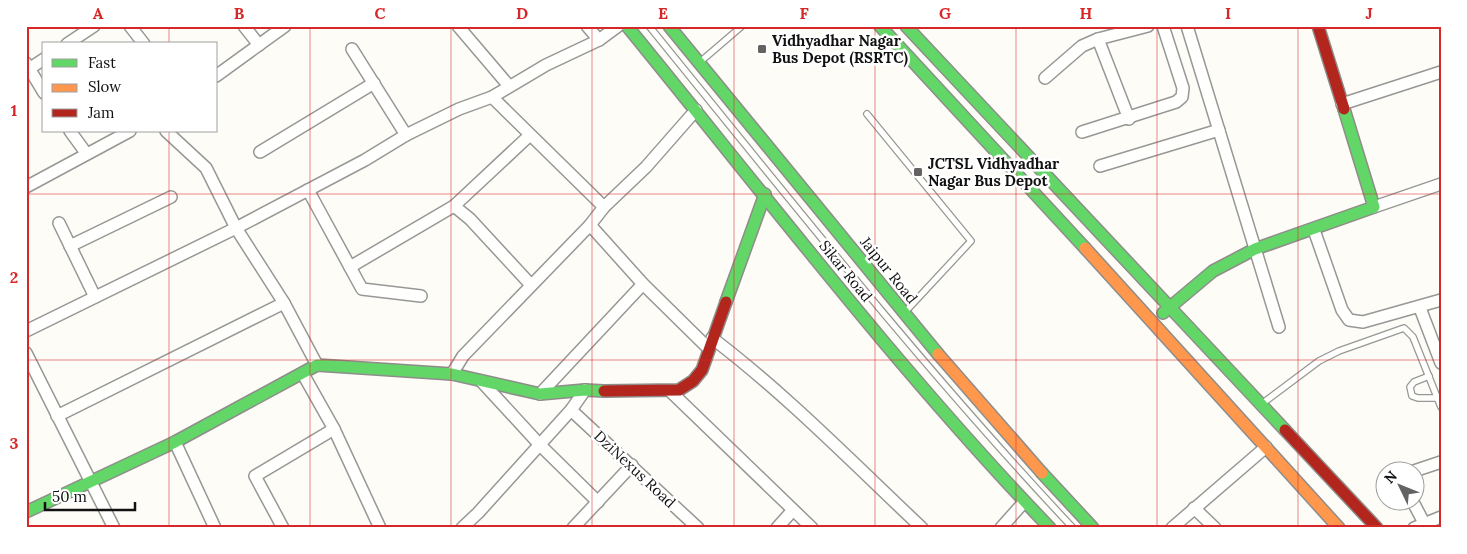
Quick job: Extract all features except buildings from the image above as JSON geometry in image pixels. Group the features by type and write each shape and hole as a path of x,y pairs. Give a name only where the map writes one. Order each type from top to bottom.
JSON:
{"street":[{"path":"70,42 94,26"},
{"path":"130,26 142,42"},
{"path":"244,26 259,45"},
{"path":"218,75 285,26"},
{"path":"458,26 509,86"},
{"path":"587,26 599,40"},
{"path":"26,330 236,228 365,160 406,135 492,97 546,65 599,40 618,26"},
{"name":"Sikar Road","path":"627,26 907,369 1024,502 1050,528"},
{"name":"Jaipur Road","path":"669,26 904,313 1039,470 1093,528"},
{"path":"880,26 1154,322 1339,528"},
{"path":"906,26 1377,528"},
{"path":"1045,78 1082,46 1098,39 1148,26"},
{"path":"1082,132 1129,119 1176,102 1182,97 1183,88 1163,26"},
{"path":"1187,26 1279,327"},
{"path":"1318,26 1374,207"},
{"path":"1098,39 1129,119"},
{"path":"352,49 406,135"},
{"path":"42,60 27,67 42,89"},
{"path":"1342,104 1441,72"},
{"path":"260,152 374,82"},
{"path":"492,97 604,207"},
{"path":"452,374 463,356 590,225 604,207 646,167 696,110"},
{"path":"1100,166 1219,130"},
{"path":"71,132 86,153"},
{"path":"26,187 128,132"},
{"path":"167,132 206,168 236,228 284,303 317,365"},
{"path":"350,266 454,206 530,135"},
{"path":"1154,322 1170,306 1213,271 1255,249 1314,230 1441,184"},
{"path":"308,190 362,289 421,296"},
{"path":"26,512 175,442 317,365 352,369 452,374 540,394 585,390 611,392 679,390 693,381 702,370 710,343 765,194"},
{"path":"70,246 171,197"},
{"path":"454,206 470,218 531,285"},
{"path":"59,223 95,297"},
{"path":"590,225 643,284 710,343 738,358 857,464 922,528"},
{"path":"1314,230 1342,310 1349,320 1363,322 1420,308 1441,300"},
{"path":"540,394 643,284"},
{"path":"57,416 284,303"},
{"path":"1420,308 1441,363"},
{"path":"26,353 30,371 57,416 114,528"},
{"path":"303,374 334,429 380,528"},
{"path":"482,382 540,445 598,502"},
{"path":"462,528 540,445 571,410 585,390"},
{"path":"670,390 812,528"},
{"name":"DziNexus Road","path":"571,410 698,528"},
{"path":"283,528 255,476 334,429"},
{"path":"175,442 216,528"},
{"path":"1172,528 1266,448"},
{"path":"1424,468 1441,462"},
{"path":"573,528 632,465"},
{"path":"1000,528 1024,502"},
{"path":"1194,508 1215,528"},
{"path":"777,528 793,510"},
{"path":"1416,512 1419,525 1441,517"}],"lane":[{"path":"649,26 913,349 1000,450 1073,528"},
{"path":"699,63 742,26"},
{"path":"867,114 971,241 904,313"},
{"path":"1261,404 1319,361 1339,351 1404,328 1413,337 1441,406"},
{"path":"1429,376 1414,382 1410,387 1412,396 1418,398 1438,398"}],"traffic: fast":[{"path":"627,26 886,345 994,468 1050,528"},
{"path":"669,26 938,354"},
{"path":"880,26 1085,248"},
{"path":"906,26 1285,430"},
{"path":"1163,313 1213,271 1255,249 1374,207 1344,109"},
{"path":"726,302 765,194"},
{"path":"26,512 175,442 317,365 452,374 540,394 585,390 604,391"},
{"path":"1042,473 1093,528"}],"traffic: slow":[{"path":"1085,248 1339,528"},
{"path":"938,354 1042,473"}],"traffic: jam":[{"path":"1318,26 1344,109"},
{"path":"604,391 679,390 693,381 702,370 726,302"},
{"path":"1285,430 1377,528"}],"place":[{"name":"Vidhyadhar Nagar Bus Depot (RSRTC)","path":"762,49"},
{"name":"JCTSL Vidhyadhar Nagar Bus Depot","path":"918,172"}]}
